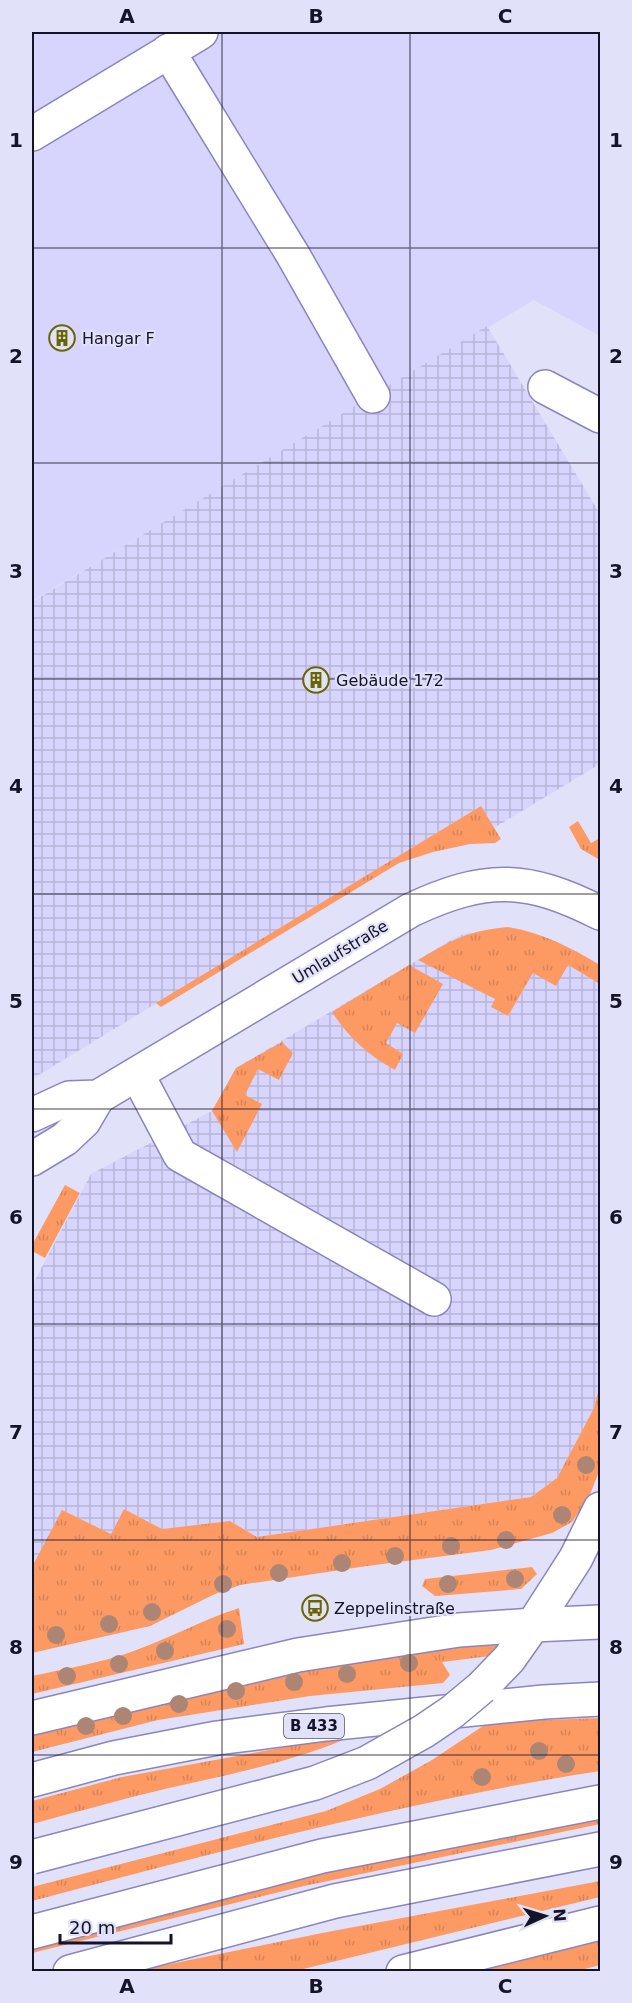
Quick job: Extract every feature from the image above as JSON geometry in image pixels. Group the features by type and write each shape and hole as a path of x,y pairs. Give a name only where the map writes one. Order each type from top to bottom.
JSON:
{"main road":[{"path":"32,134 201,32"},
{"path":"168,51 293,255 373,396"},
{"path":"545,387 600,416"},
{"name":"Umlaufstraße","path":"32,1115 69,1098 98,1097 411,910 442,895 472,887 527,886 547,890 600,913"},
{"path":"137,1074 180,1155 434,1299"},
{"name":"Umlaufstraße","path":"32,1159 65,1139 84,1121 98,1097"},
{"path":"32,1857 326,1779 367,1763 424,1731 482,1687 509,1659 576,1558 600,1509"},
{"path":"32,1718 297,1655 459,1630 600,1622"},
{"name":"B 433","path":"32,1780 114,1758 217,1738 326,1724 544,1702 600,1699"},
{"path":"32,1932 322,1856 600,1802"},
{"path":"70,1971 335,1901 600,1849"},
{"path":"404,1971 600,1923"}],"shaded area":[{"path":"32,32 600,32 600,336 534,300 32,601"},
{"path":"487,326 600,514 600,764 494,828 481,806 32,1079 32,602"},
{"path":"471,932 501,989 491,1007 508,1016 533,973 568,965 600,984 600,1384 594,1408 557,1478 531,1497 257,1537 230,1521 162,1529 124,1509 111,1534 32,1567 32,1286 91,1174 212,1111 236,1068 458,936"}],"green space":[{"path":"481,806 501,839 495,843 470,844 433,852 399,863 161,1007 156,1003"},
{"path":"578,821 591,843 600,838 600,860 581,849 569,827"},
{"path":"508,927 556,942 600,965 600,984 568,965 556,986 533,973 508,1016 491,1007 495,999 418,960 461,937"},
{"path":"409,965 443,984 415,1033 397,1023 386,1043 403,1054 395,1070 360,1045 332,1012"},
{"path":"282,1042 293,1053 279,1080 258,1069 245,1095 262,1104 237,1152 212,1111 236,1068"},
{"path":"65,1185 80,1193 45,1258 32,1251 32,1245"},
{"path":"600,1384 600,1469 589,1497 572,1522 552,1533 491,1550 240,1585 215,1594 150,1626 32,1653 32,1567 62,1510 111,1534 124,1509 162,1529 230,1521 257,1537 531,1497 557,1478 594,1408"},
{"path":"532,1567 537,1574 521,1589 435,1596 422,1586 425,1579"},
{"path":"239,1608 244,1644 32,1694 32,1676 119,1656"},
{"path":"499,1645 490,1656 442,1662 450,1675 443,1683 310,1696 158,1720 32,1752 32,1733 155,1700 310,1670 444,1648"},
{"path":"600,1718 600,1771 385,1812 32,1901 32,1887 326,1811 380,1789 432,1760 489,1722"},
{"path":"357,1734 311,1752 264,1766 151,1792 32,1824 32,1801 122,1777"},
{"path":"600,1813 600,1824 304,1886 32,1953 32,1941 302,1873"},
{"path":"600,1881 600,1897 295,1971 136,1971 322,1933"},
{"path":"600,1941 600,1965 577,1971 480,1971"}],"place":[{"name":"Hangar F","path":"62,338"},
{"name":"Gebäude 172","path":"316,680"},
{"name":"Zeppelinstraße","path":"315,1608"}]}
